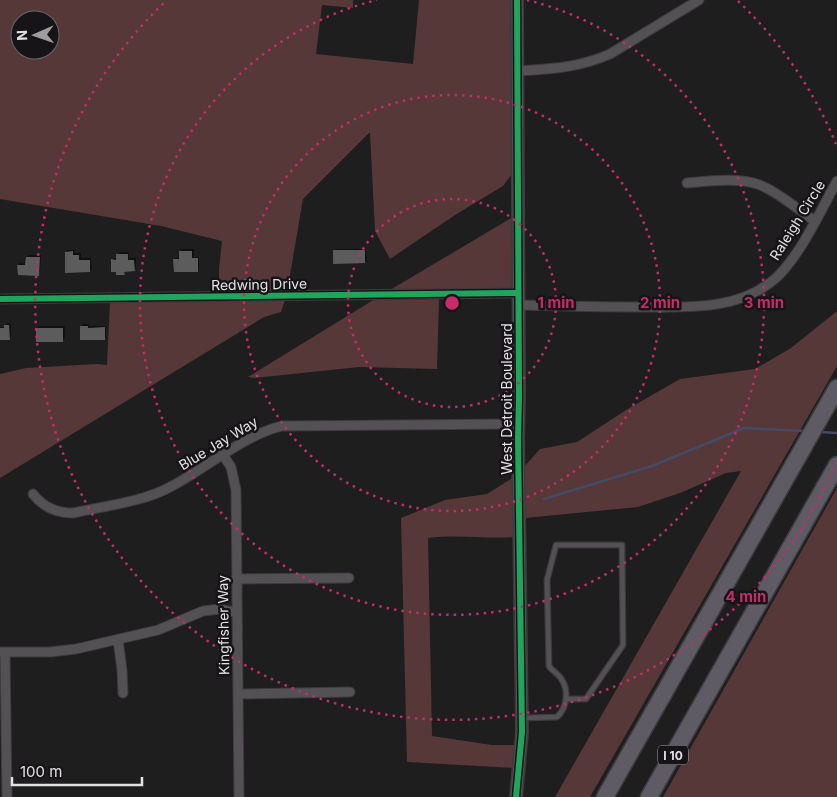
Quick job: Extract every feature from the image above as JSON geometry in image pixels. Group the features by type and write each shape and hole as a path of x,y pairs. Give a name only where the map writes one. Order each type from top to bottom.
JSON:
{"highway":[{"name":"I 10","path":"605,797 837,388"},
{"name":"I 10","path":"649,797 837,465"}],"street":[{"name":"West Detroit Boulevard","path":"516,0 518,424 522,718 521,753 516,797"},
{"path":"517,71 559,69 595,61 610,54 699,0"},
{"path":"687,184 740,181 758,184 768,188 815,221"},
{"name":"Raleigh Circle","path":"518,299 608,307 692,307 729,302 763,288 777,277 794,256 837,181"},
{"name":"Redwing Drive","path":"0,299 518,299"},
{"name":"Blue Jay Way","path":"33,494 43,505 50,509 73,513 155,494 172,486 260,433 282,426 518,424"},
{"name":"Kingfisher Way","path":"223,455 231,467 236,490 239,797"},
{"path":"236,579 349,578"},
{"path":"7,797 3,652 50,652 76,649 158,630 203,611 220,609 237,613"},
{"path":"118,640 123,694"},
{"path":"238,694 350,692"}],"lane":[{"path":"522,718 557,717 563,710 566,699 563,680 548,666 547,580 556,545 622,546 623,645 586,698 566,699"}],"shaded area":[{"path":"0,0 353,0 353,8 322,5 316,54 413,64 419,0 511,0 512,174 503,186 455,215 390,259 375,231 370,132 303,199 287,292 219,292 222,241 161,226 0,199"},
{"path":"513,217 513,289 390,290"},
{"path":"375,299 439,299 437,369 359,367 254,378 248,377"},
{"path":"285,300 281,312 264,317 0,478 0,374 26,368 107,365 110,302"},
{"path":"837,311 837,366 590,797 555,797 741,471 726,473 680,493 638,507 525,518 524,467 540,449 577,442 626,410 680,379 755,369 791,348"},
{"path":"514,477 514,537 450,536 428,538 432,736 492,745 516,745 515,768 407,762 401,518 445,500 487,494"},
{"path":"837,488 837,797 663,797"}],"building":[{"path":"333,250 365,250 365,263 333,264"},
{"path":"73,251 73,255 79,255 79,260 90,260 90,272 65,273 65,252"},
{"path":"179,251 192,251 192,258 198,258 198,272 174,272 173,259 179,259"},
{"path":"116,254 128,254 128,260 134,260 135,271 124,272 125,275 116,275 116,272 111,272 111,259 116,260"},
{"path":"26,257 40,257 39,276 18,275 17,265 25,265"},
{"path":"4,325 9,325 10,340 0,340 0,328 4,328"},
{"path":"80,326 88,326 88,328 105,327 105,340 80,340"},
{"path":"36,328 63,328 63,342 36,342"}],"waterway":[{"path":"544,499 652,466 744,428 805,431"},
{"path":"820,432 837,433"}],"cycle path":[{"path":"516,797 522,732 518,440 517,0"},
{"path":"0,299 518,293"}]}
